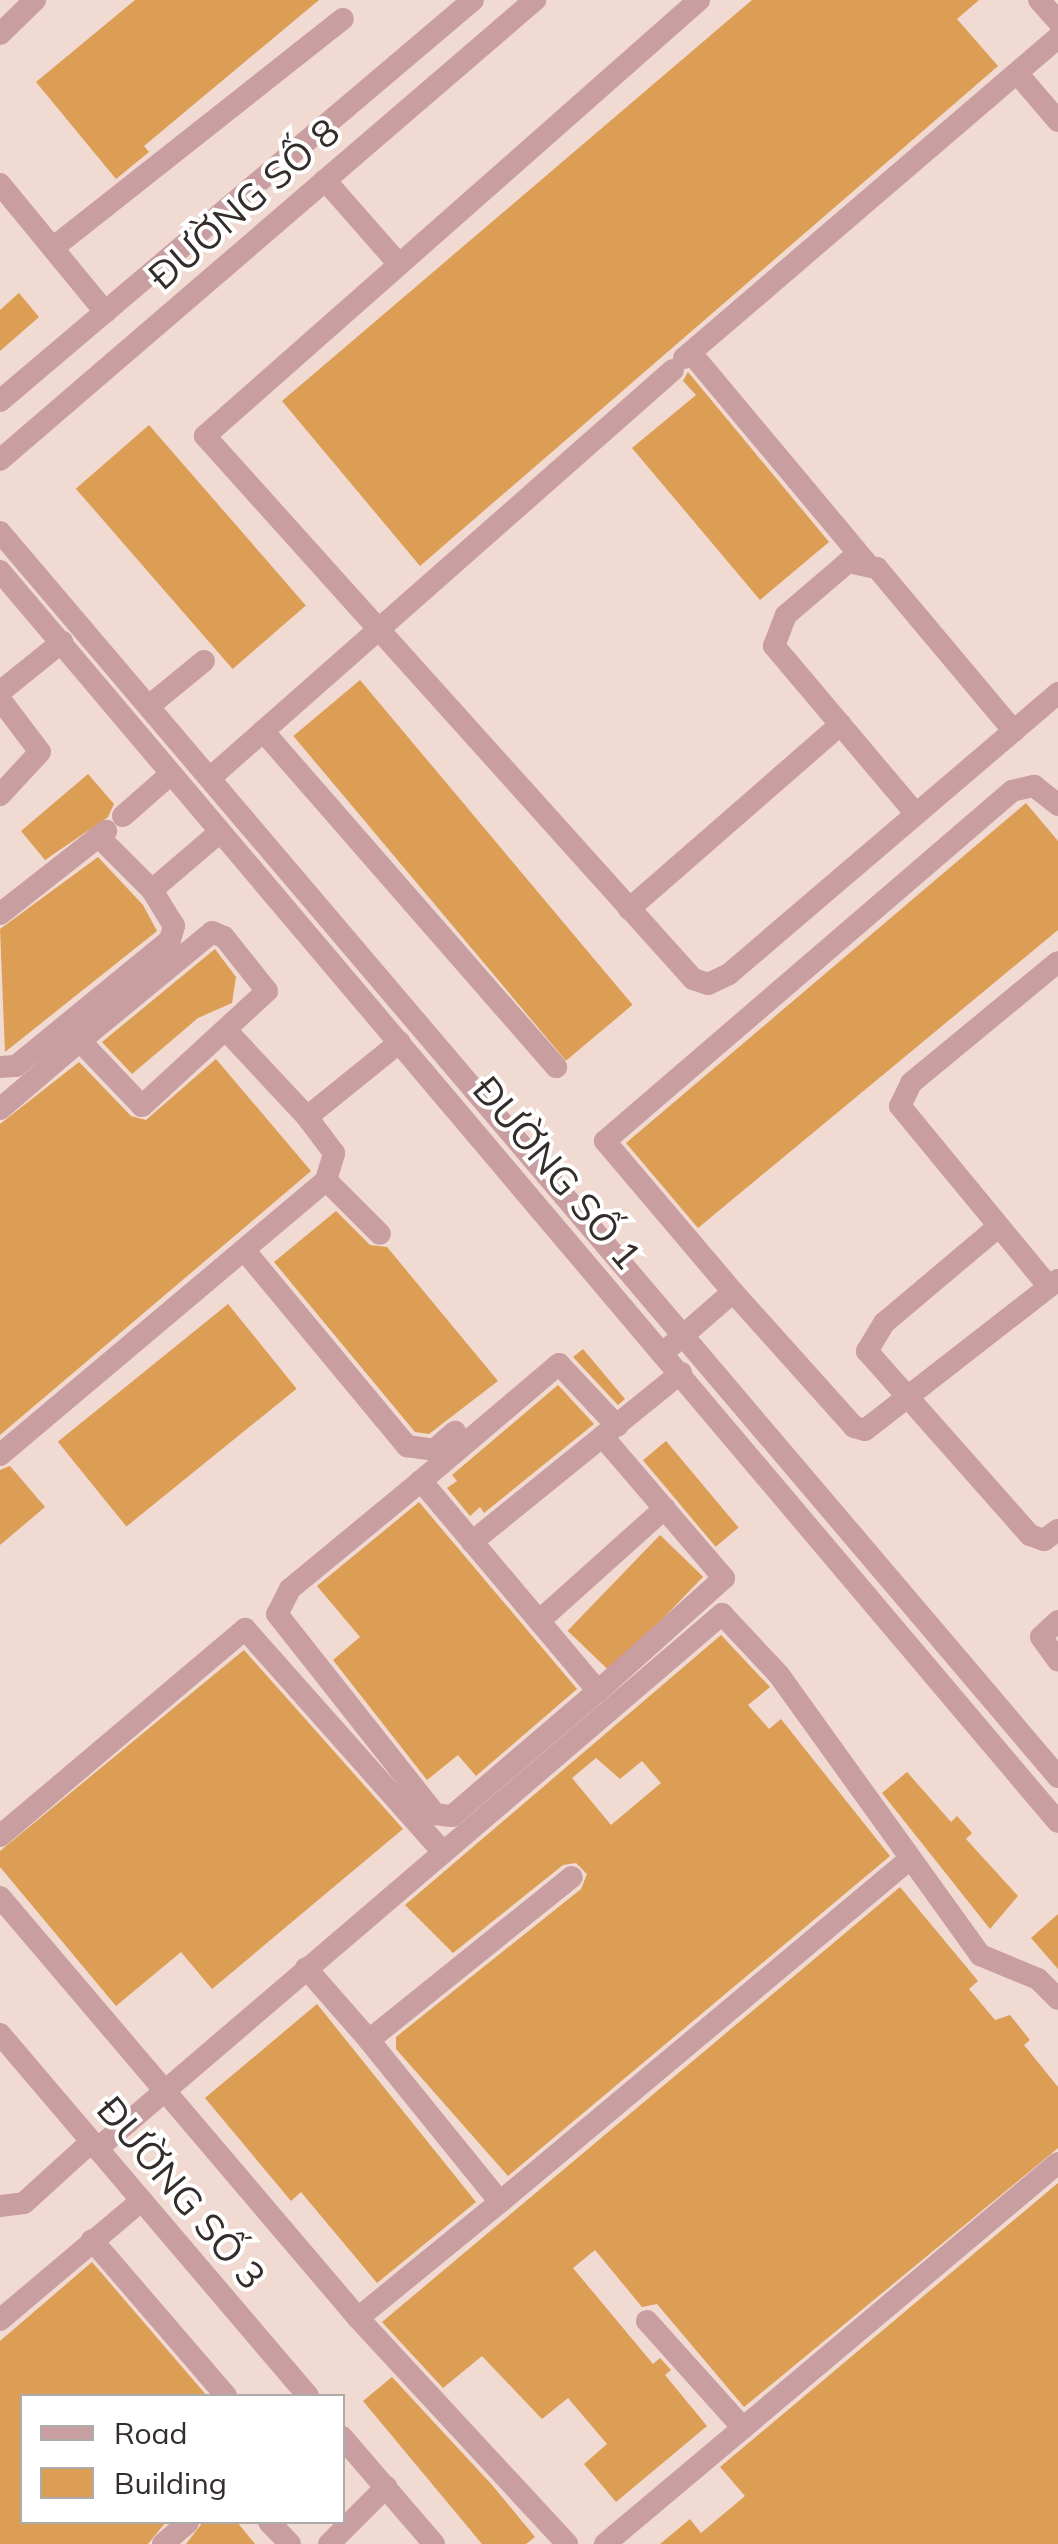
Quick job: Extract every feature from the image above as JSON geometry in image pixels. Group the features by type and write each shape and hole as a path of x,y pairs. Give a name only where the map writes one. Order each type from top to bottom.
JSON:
{"street":[{"path":"0,34 35,0"},
{"name":"ĐƯỜNG SỐ 8","path":"0,401 473,0"},
{"name":"ĐƯỜNG SỐ 8","path":"0,460 534,0"},
{"path":"699,0 397,262 206,436 692,978 708,984 729,974 1058,693"},
{"path":"1038,0 1058,21"},
{"path":"54,247 343,19"},
{"path":"210,778 683,360 1058,38"},
{"path":"1018,73 1058,122"},
{"path":"325,180 397,262"},
{"path":"0,184 105,312"},
{"path":"683,360 1014,731"},
{"name":"ĐƯỜNG SỐ 1","path":"0,532 1058,1777"},
{"path":"866,562 848,562 776,631 774,646 916,814"},
{"name":"ĐƯỜNG SỐ 1","path":"0,572 682,1373 1058,1822"},
{"path":"0,795 40,752 0,696 62,642"},
{"path":"149,706 204,661"},
{"path":"629,909 841,724"},
{"path":"263,731 556,1068"},
{"path":"0,914 171,774"},
{"path":"1058,805 1034,786 1012,791 605,1140 854,1428 865,1430 911,1398 1052,1281 998,1227 900,1106 912,1083 1058,962"},
{"path":"0,1067 16,1066 170,940 174,926 109,828"},
{"path":"152,890 220,832"},
{"path":"0,1109 80,1041 216,932 267,991 142,1106 80,1041"},
{"path":"0,1456 326,1180 334,1153 308,1117 226,1030"},
{"path":"308,1117 400,1042"},
{"path":"326,1180 380,1234"},
{"path":"998,1227 870,1340 867,1351 1030,1534 1044,1540 1058,1530"},
{"path":"245,1251 408,1446 434,1450 498,1393"},
{"path":"664,1352 734,1292"},
{"path":"559,1364 610,1431 665,1508 722,1572 723,1584 452,1816 435,1814 277,1614 290,1589 559,1364"},
{"path":"472,1542 682,1373"},
{"path":"421,1481 598,1691"},
{"path":"539,1621 665,1508"},
{"path":"0,2206 24,2202 162,2090 722,1614 778,1675 980,1955 1038,1979 1058,2000"},
{"path":"1058,1621 1041,1637 1058,1660"},
{"path":"0,1836 245,1629 442,1851"},
{"path":"358,2318 910,1859"},
{"path":"369,2040 572,1878"},
{"path":"0,1897 358,2318 567,2544"},
{"path":"306,1968 500,2202"},
{"name":"ĐƯỜNG SỐ 3","path":"0,2034 306,2394"},
{"path":"605,2544 1058,2163"},
{"path":"0,2320 141,2201"},
{"path":"92,2240 224,2394"},
{"path":"647,2321 743,2428"},
{"path":"345,2439 434,2544"},
{"path":"329,2544 386,2487"},
{"path":"163,2544 186,2524"},
{"path":"271,2524 290,2544"}],"shaded area":[{"path":"0,0 1058,0 1058,2544 0,2544"}],"building":[{"path":"135,0 319,0 144,146 149,152 116,179 36,82"},
{"path":"752,0 979,0 957,19 998,66 420,566 282,401"},
{"path":"19,293 39,317 0,351 0,310"},
{"path":"688,372 829,542 760,600 632,448 696,395 683,381"},
{"path":"149,425 306,605 233,669 76,489"},
{"path":"360,680 633,1005 566,1061 293,736"},
{"path":"88,774 114,804 108,817 45,860 21,831"},
{"path":"1026,803 1058,841 1058,930 698,1228 626,1143"},
{"path":"98,857 143,905 157,931 5,1052 0,929"},
{"path":"215,949 236,977 232,1003 198,1018 132,1074 102,1042"},
{"path":"216,1059 311,1171 0,1435 0,1124 79,1062 131,1116 146,1120"},
{"path":"336,1211 370,1245 387,1247 498,1381 429,1434 415,1432 274,1262"},
{"path":"228,1304 297,1389 126,1527 58,1442"},
{"path":"583,1349 625,1399 618,1405 573,1357"},
{"path":"558,1385 594,1424 484,1513 480,1507 470,1516 447,1488 457,1481 452,1475"},
{"path":"666,1441 739,1528 716,1547 643,1460"},
{"path":"10,1466 45,1507 0,1545 0,1470"},
{"path":"419,1502 577,1689 476,1776 458,1755 427,1780 333,1660 360,1637 317,1586"},
{"path":"660,1535 703,1577 611,1672 568,1631"},
{"path":"721,1635 770,1687 748,1705 769,1729 781,1719 890,1856 508,2176 396,2049 396,2037 581,1889 587,1874 576,1863 563,1865 453,1953 405,1905","holes":["596,1758 620,1779 642,1761 661,1783 611,1825 572,1778"]},
{"path":"244,1650 403,1829 212,1989 181,1952 116,2006 0,1867 0,1851"},
{"path":"907,1772 951,1822 957,1816 972,1833 966,1839 1018,1896 990,1929 882,1793"},
{"path":"900,1887 978,1981 969,1989 995,2020 1010,2015 1030,2040 1024,2045 1058,2087 1058,2148 744,2407 657,2304 642,2307 595,2250 573,2268 653,2364 660,2358 671,2370 665,2375 707,2426 616,2502 584,2464 607,2444 568,2398 542,2419 482,2356 443,2388 382,2322"},
{"path":"1058,1914 1058,1969 1031,1938"},
{"path":"317,2004 476,2202 377,2283 301,2192 291,2201 205,2098"},
{"path":"1058,2183 1058,2544 660,2544 690,2519 701,2533 745,2496 720,2467"},
{"path":"92,2262 205,2394 20,2394 20,2524 164,2524 148,2544 0,2544 0,2341"},
{"path":"392,2377 535,2537 526,2544 482,2544 363,2401"},
{"path":"201,2524 239,2524 255,2544 186,2544"}]}
